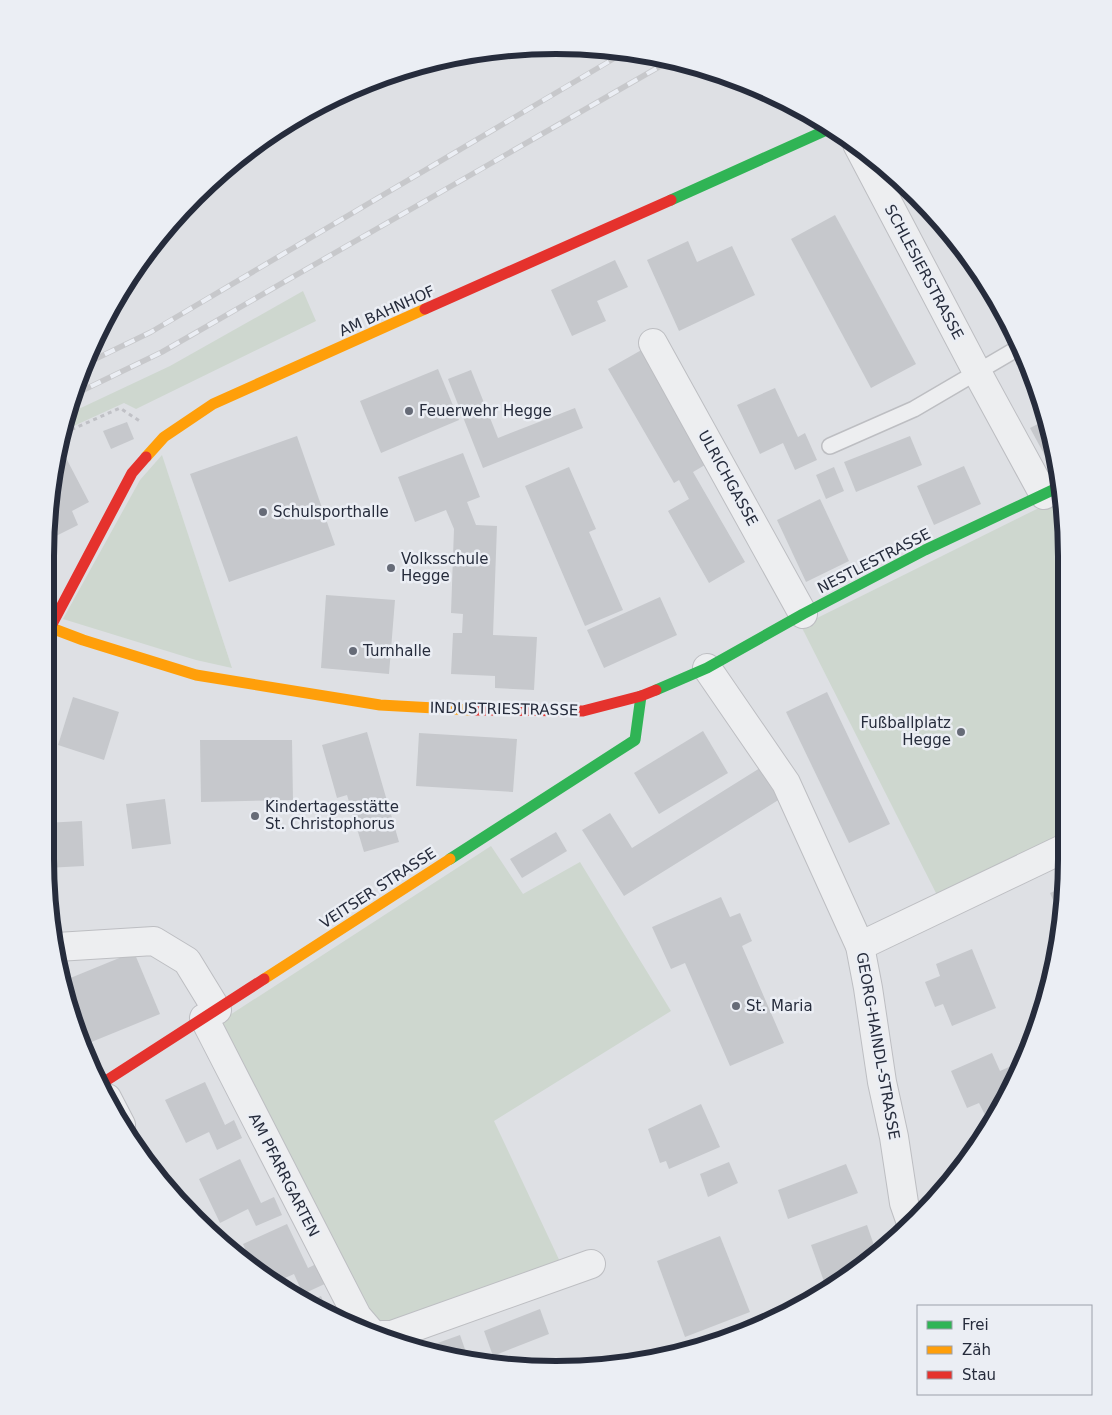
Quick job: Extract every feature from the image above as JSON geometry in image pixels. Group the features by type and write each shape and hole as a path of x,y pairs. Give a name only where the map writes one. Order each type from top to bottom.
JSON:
{"street":[{"name":"AM BAHNHOF","path":"54,616 132,473 164,437 213,404 824,131"},
{"name":"SCHLESIERSTRASSE","path":"866,161 976,372 1051,491"},
{"name":"ULRICHGASSE","path":"653,343 804,614"},
{"name":"NESTLESTRASSE","path":"707,668 925,550 1051,491"},
{"name":"INDUSTRIESTRASSE","path":"54,629 196,675 380,705 470,710 583,711 641,696 707,668"},
{"path":"707,668 786,783 860,946"},
{"name":"VEITSER STRASSE","path":"106,1081 634,740 641,696"},
{"name":"GEORG-HAINDL-STRASSE","path":"909,1216 904,1203 894,1137 882,1082 860,946 1058,851"},
{"name":"AM PFARRGARTEN","path":"61,947 154,941 187,961 210,1014 357,1316 362,1322"},
{"path":"392,1334 591,1264"}],"lane":[{"path":"830,446 914,409 1014,351"}],"path":[{"path":"70,430 120,408 164,437"}],"shaded area":[{"path":"303,291 316,321 136,409 124,403 71,427 76,410 170,366"},
{"path":"162,455 232,668 196,660 63,619 140,480"},
{"name":"Fußballplatz Hegge","path":"1055,500 1058,556 1058,841 939,899 801,626"},
{"path":"491,846 523,894 580,862 671,1011 494,1121 562,1266 377,1326 216,1024"}],"building":[{"path":"835,215 916,364 871,388 791,239"},
{"path":"688,241 697,262 732,246 755,295 679,331 647,260"},
{"path":"615,260 628,287 597,301 606,321 572,336 551,290"},
{"path":"645,348 710,462 693,472 745,562 709,583 668,511 689,499 679,480 674,483 608,369"},
{"name":"Feuerwehr Hegge","path":"438,369 459,420 381,453 360,401"},
{"path":"471,370 498,438 575,408 583,428 483,468 448,379"},
{"path":"775,388 798,437 805,433 817,460 795,470 783,443 760,454 737,405"},
{"path":"127,422 134,439 111,449 103,431"},
{"path":"1040,423 1050,465 1050,465 1030,428"},
{"path":"297,436 335,545 229,582 190,474"},
{"path":"910,436 922,465 856,492 844,462"},
{"path":"463,453 480,497 467,502 476,525 497,526 493,635 537,637 534,690 495,688 495,676 451,674 453,633 462,633 463,614 451,613 454,529 446,510 415,522 398,477"},
{"path":"65,456 89,502 72,511 78,525 55,537 58,490 63,457"},
{"path":"964,466 981,504 934,525 917,486"},
{"path":"569,467 596,529 589,532 623,610 585,626 525,486"},
{"path":"834,467 844,491 826,499 816,475"},
{"path":"820,499 849,561 806,582 777,520"},
{"path":"326,595 395,600 389,674 321,668"},
{"path":"660,597 677,635 604,668 587,630"},
{"path":"827,692 890,824 849,843 786,712"},
{"path":"73,697 119,712 104,760 58,745"},
{"path":"703,731 728,773 659,814 634,773"},
{"path":"367,732 399,842 364,852 347,795 337,798 322,745"},
{"path":"419,733 517,739 513,792 416,786"},
{"path":"200,740 292,740 293,800 201,802"},
{"path":"760,768 780,799 624,896 582,830 610,813 632,848"},
{"path":"165,799 171,844 132,849 126,804"},
{"path":"82,821 84,866 54,868 54,823"},
{"path":"556,832 567,851 522,878 510,859"},
{"path":"1057,890 1056,906 1050,893"},
{"name":"St. Maria","path":"721,897 730,917 740,913 752,941 742,946 784,1043 730,1066 685,963 671,969 652,927"},
{"path":"972,949 996,1008 952,1026 943,1004 935,1007 925,982 940,976 936,964"},
{"path":"134,952 160,1014 89,1043 80,1020 68,979"},
{"path":"992,1053 1000,1071 1013,1065 991,1110 985,1115 979,1103 967,1108 951,1071"},
{"path":"205,1082 225,1125 234,1120 242,1138 217,1150 209,1132 186,1143 165,1100"},
{"path":"701,1104 720,1147 669,1169 666,1161 660,1163 648,1129"},
{"path":"240,1159 261,1203 274,1197 282,1215 256,1226 248,1209 220,1223 199,1179"},
{"path":"729,1162 738,1183 708,1197 700,1174"},
{"path":"846,1164 858,1193 788,1219 778,1190"},
{"path":"287,1224 308,1268 320,1262 329,1282 304,1293 294,1274 281,1280 248,1255 243,1244"},
{"path":"867,1225 875,1247 825,1283 811,1245"},
{"path":"720,1236 750,1312 685,1337 657,1261"},
{"path":"321,1296 324,1304 314,1299"},
{"path":"540,1309 549,1334 493,1356 484,1331"},
{"path":"460,1335 466,1353 458,1352 431,1345"}],"railway":[{"path":"94,360 151,332 616,57"},
{"path":"82,391 162,352 662,65"}],"traffic: fast":[{"path":"671,200 824,131"},
{"path":"656,690 707,668 803,614 925,550 1054,489"},
{"path":"450,859 635,740 641,696"}],"traffic: slow":[{"path":"146,457 164,437 213,404 425,309"},
{"path":"54,629 83,640 196,675 380,705 471,710"},
{"path":"264,979 450,859"}],"traffic: jam":[{"path":"425,309 671,200"},
{"path":"54,620 132,473 146,457"},
{"path":"471,710 583,711 641,696 656,690"},
{"path":"106,1081 264,979"}],"place":[{"name":"Feuerwehr Hegge","path":"409,411"},
{"name":"Schulsporthalle","path":"263,512"},
{"name":"Volksschule Hegge","path":"391,568"},
{"name":"Turnhalle","path":"353,651"},
{"name":"Fußballplatz Hegge","path":"961,732"},
{"name":"Kindertagesstätte St. Christophorus","path":"255,816"},
{"name":"St. Maria","path":"736,1006"}]}
